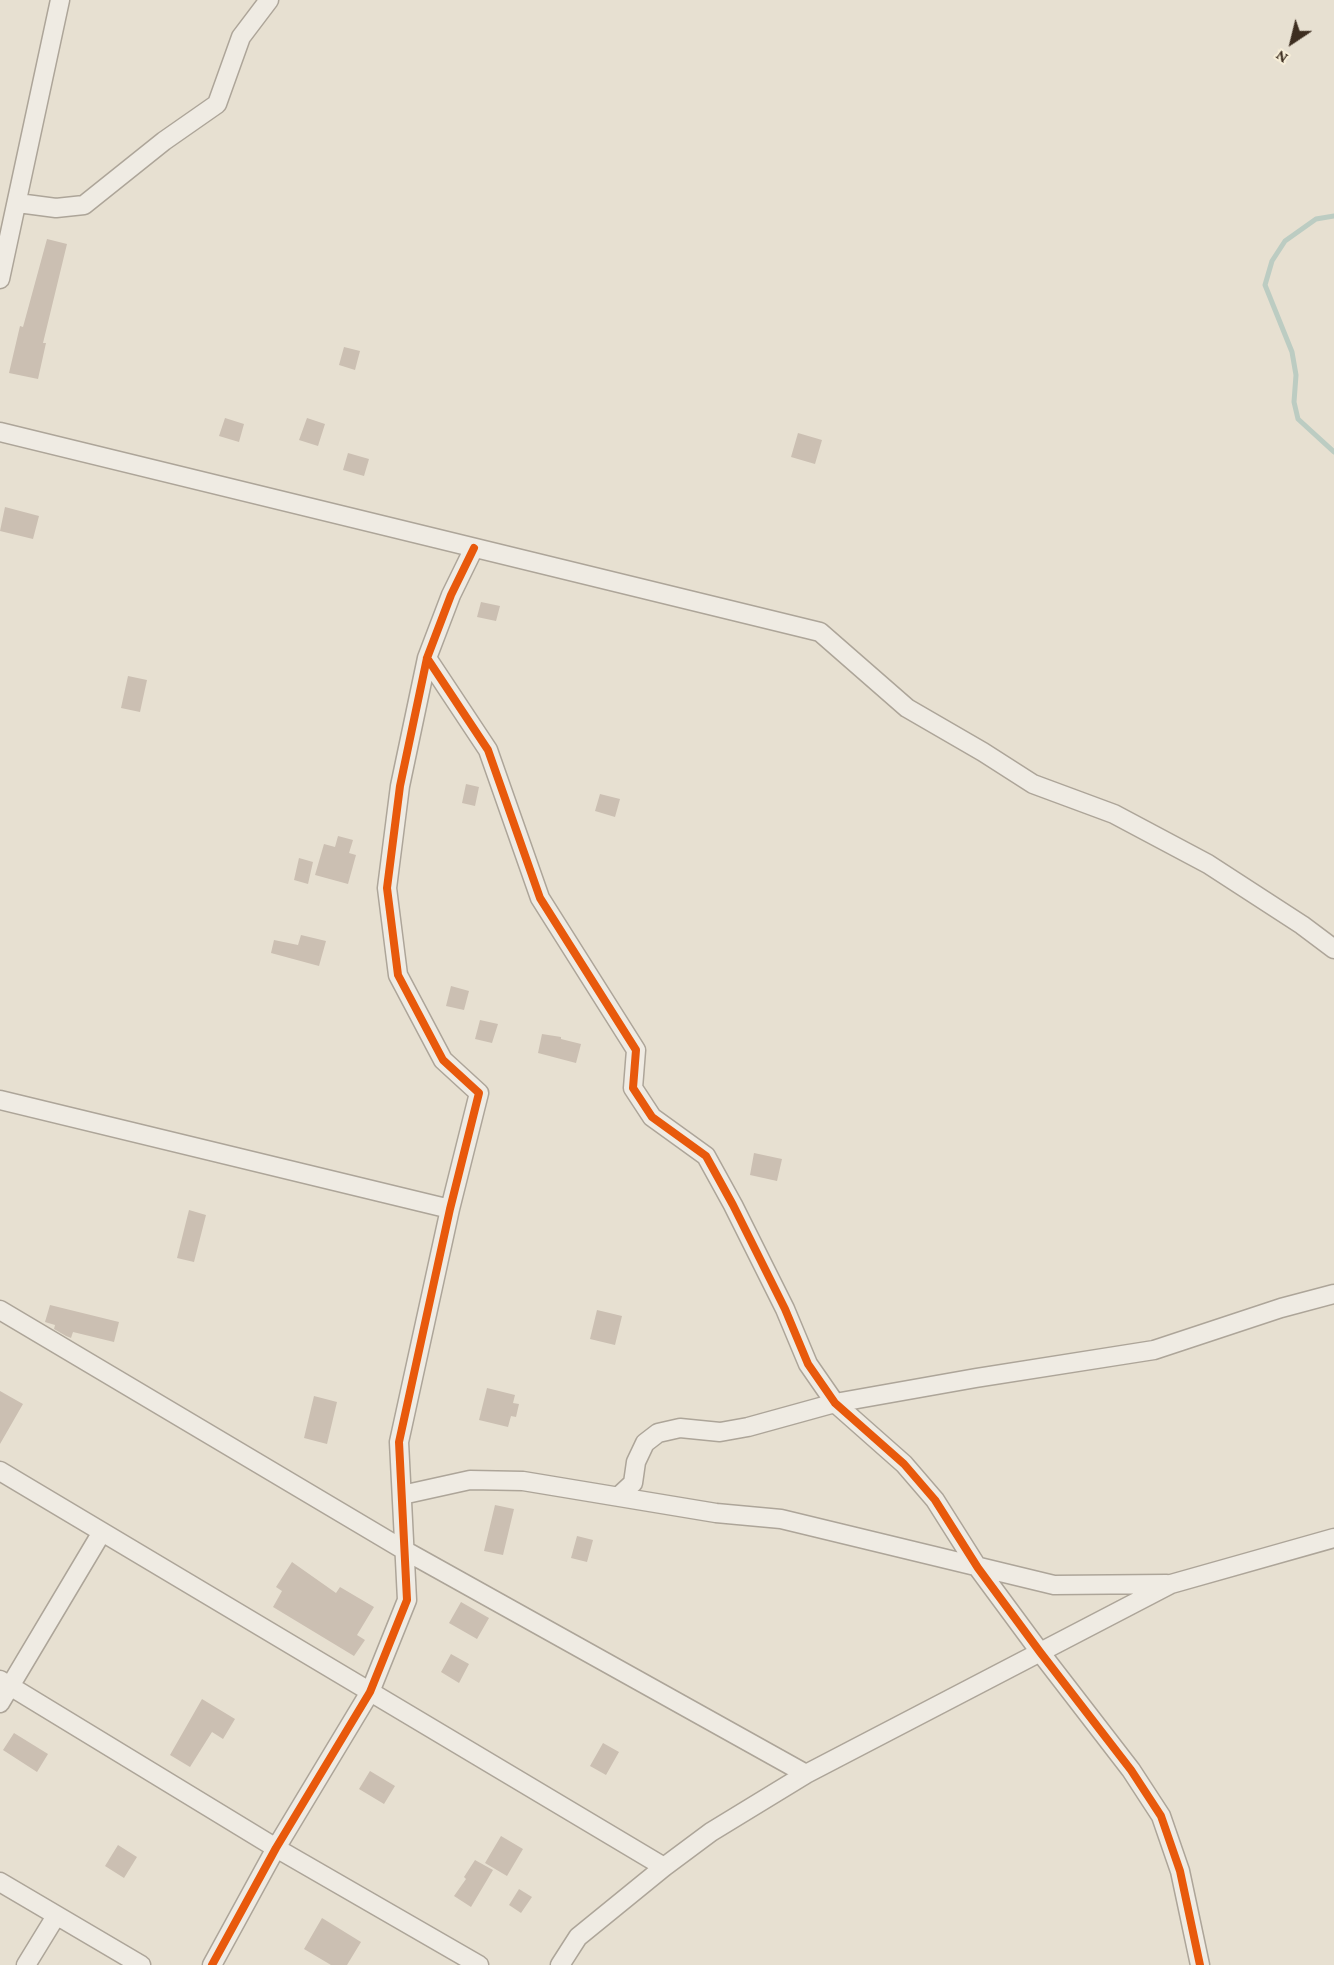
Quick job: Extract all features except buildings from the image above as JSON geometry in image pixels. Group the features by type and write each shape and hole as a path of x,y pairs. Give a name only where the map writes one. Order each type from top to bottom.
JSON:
{"street":[{"path":"0,279 60,0"},
{"path":"18,203 56,208 84,205 164,141 217,104 241,37 269,0"},
{"path":"0,432 820,632 907,708 1033,784 1114,814 1208,864 1302,925 1334,949"},
{"path":"212,1965 276,1848 370,1692 407,1600 399,1442 450,1209 479,1093 443,1060 398,975 387,888 400,786 427,658 451,595 474,548"},
{"path":"427,658 488,750 540,898 636,1050 633,1088 652,1116 706,1156 785,1309 808,1364 835,1403 904,1464 935,1500 978,1568 1131,1770 1161,1816 1180,1871 1200,1965"},
{"path":"0,1100 450,1209"},
{"path":"619,1497 633,1483 636,1462 645,1443 658,1433 680,1428 720,1432 748,1427 835,1403 1154,1350 1281,1308 1334,1294"},
{"path":"0,1310 404,1550 806,1774"},
{"path":"0,1471 664,1867"},
{"path":"402,1495 470,1480 523,1481 716,1513 782,1519 1054,1585 1171,1584"},
{"path":"0,1703 5,1683 102,1532"},
{"path":"560,1965 578,1937 664,1867 711,1833 806,1774 1171,1584 1334,1538"},
{"path":"5,1683 276,1848 479,1965"},
{"path":"0,1882 141,1965"},
{"path":"26,1965 56,1916"}],"waterway":[{"path":"1334,216 1316,219 1285,241 1272,261 1265,285 1292,352 1296,375 1294,402 1298,419 1334,452"}],"cycle path":[{"path":"212,1965 276,1848 370,1692 407,1600 399,1442 450,1209 479,1093 443,1060 398,975 387,888 400,786 427,658 451,595 474,548"},
{"path":"427,658 488,750 540,898 636,1050 633,1088 652,1117 706,1156 785,1309 808,1364 835,1403 904,1464 935,1500 978,1568 1131,1770 1161,1816 1180,1871 1200,1965"}]}
